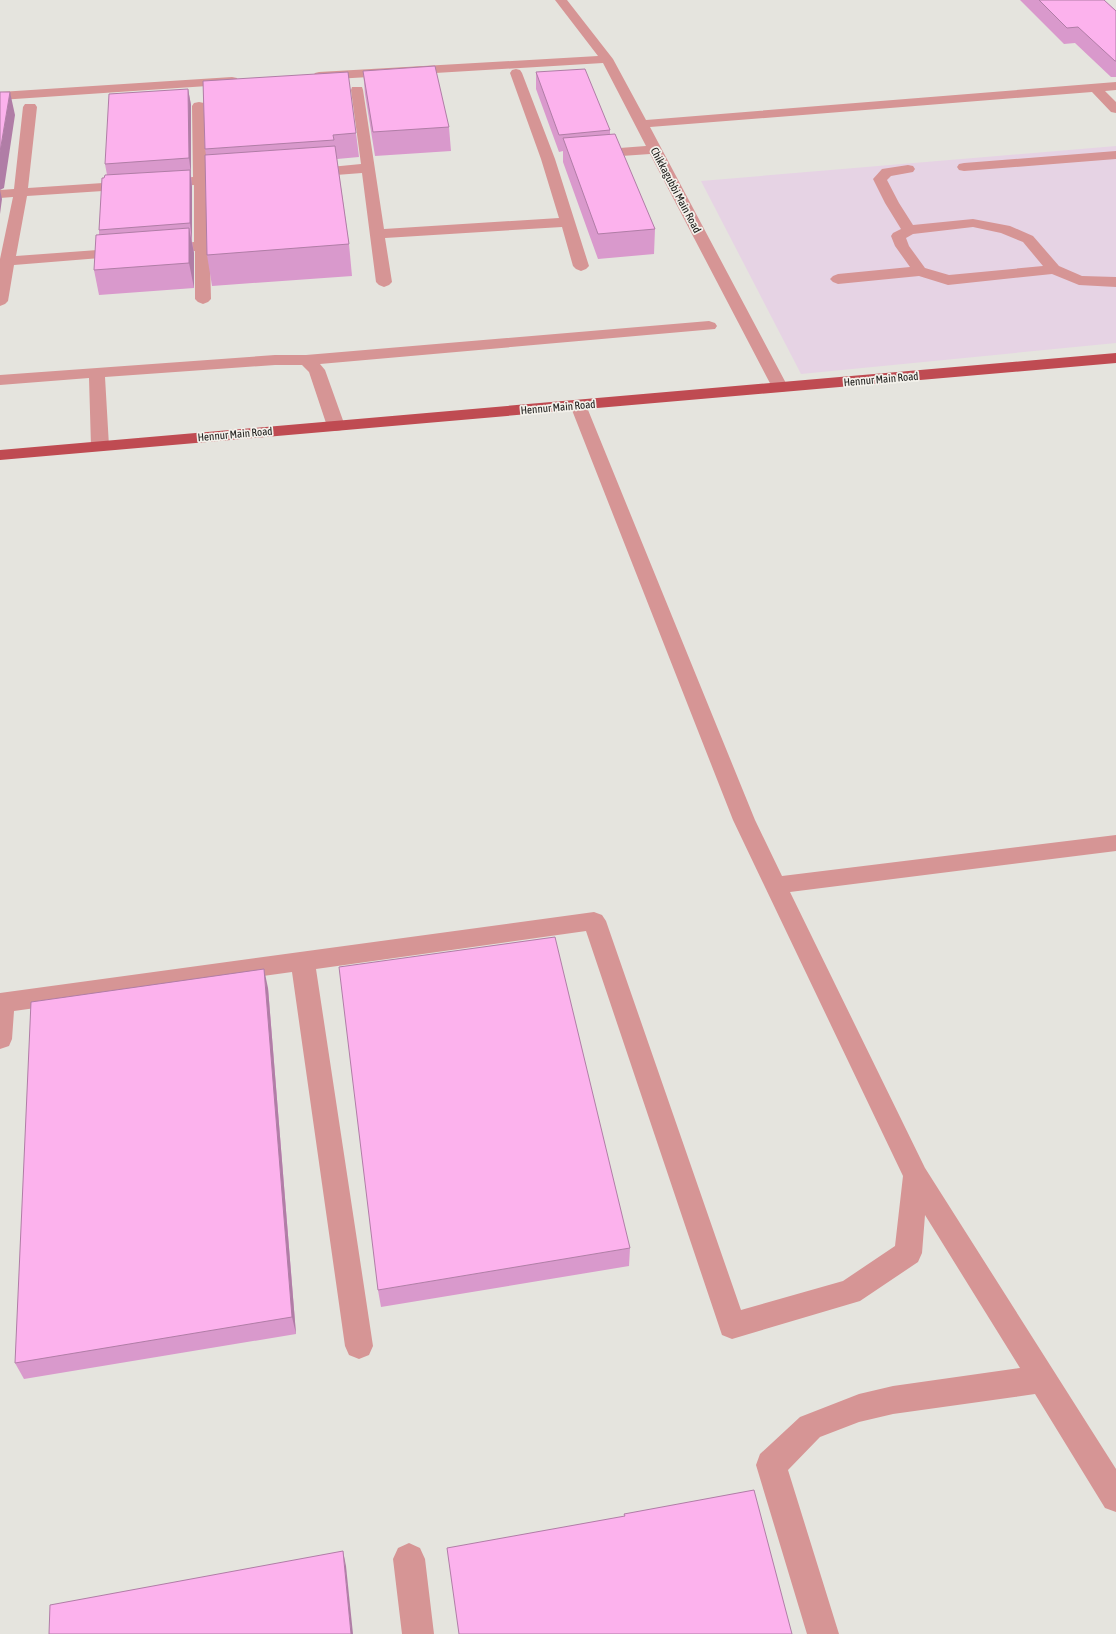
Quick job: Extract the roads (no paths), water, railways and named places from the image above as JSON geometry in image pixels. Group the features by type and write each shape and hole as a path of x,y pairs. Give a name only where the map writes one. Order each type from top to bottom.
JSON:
{"main road":[{"name":"Hennur Main Road","path":"0,455 1116,358"}],"street":[{"name":"Chikkagubbi Main Road","path":"561,0 607,59 780,387"},
{"path":"310,76 607,59"},
{"path":"516,73 554,158 567,222 581,266"},
{"path":"0,96 246,80"},
{"path":"641,124 1116,86"},
{"path":"1095,88 1116,109"},
{"path":"357,90 384,282"},
{"path":"199,106 203,299"},
{"path":"0,301 6,261 21,192 30,107"},
{"path":"581,155 655,150"},
{"path":"964,167 1116,155"},
{"path":"297,173 368,168"},
{"path":"908,169 887,172 880,179 892,203 909,230"},
{"path":"0,194 249,177"},
{"path":"377,234 567,222"},
{"path":"920,270 902,246 898,236 909,230 973,223 1005,229 1028,239 1054,269 1079,280 1116,282"},
{"path":"6,261 202,246"},
{"path":"838,279 920,270 948,280 1054,269"},
{"path":"0,380 275,360 306,360 709,326"},
{"path":"306,360 317,370 336,426"},
{"path":"97,373 100,446"},
{"path":"578,405 744,820 916,1176 1116,1497"},
{"path":"775,885 1116,843"},
{"path":"0,1039 1,1003 594,921 732,1326 850,1292 908,1253 916,1176"},
{"path":"303,962 359,1346"},
{"path":"823,1634 772,1465 810,1427 859,1408 893,1400 1042,1379"},
{"path":"409,1558 418,1634"}]}
